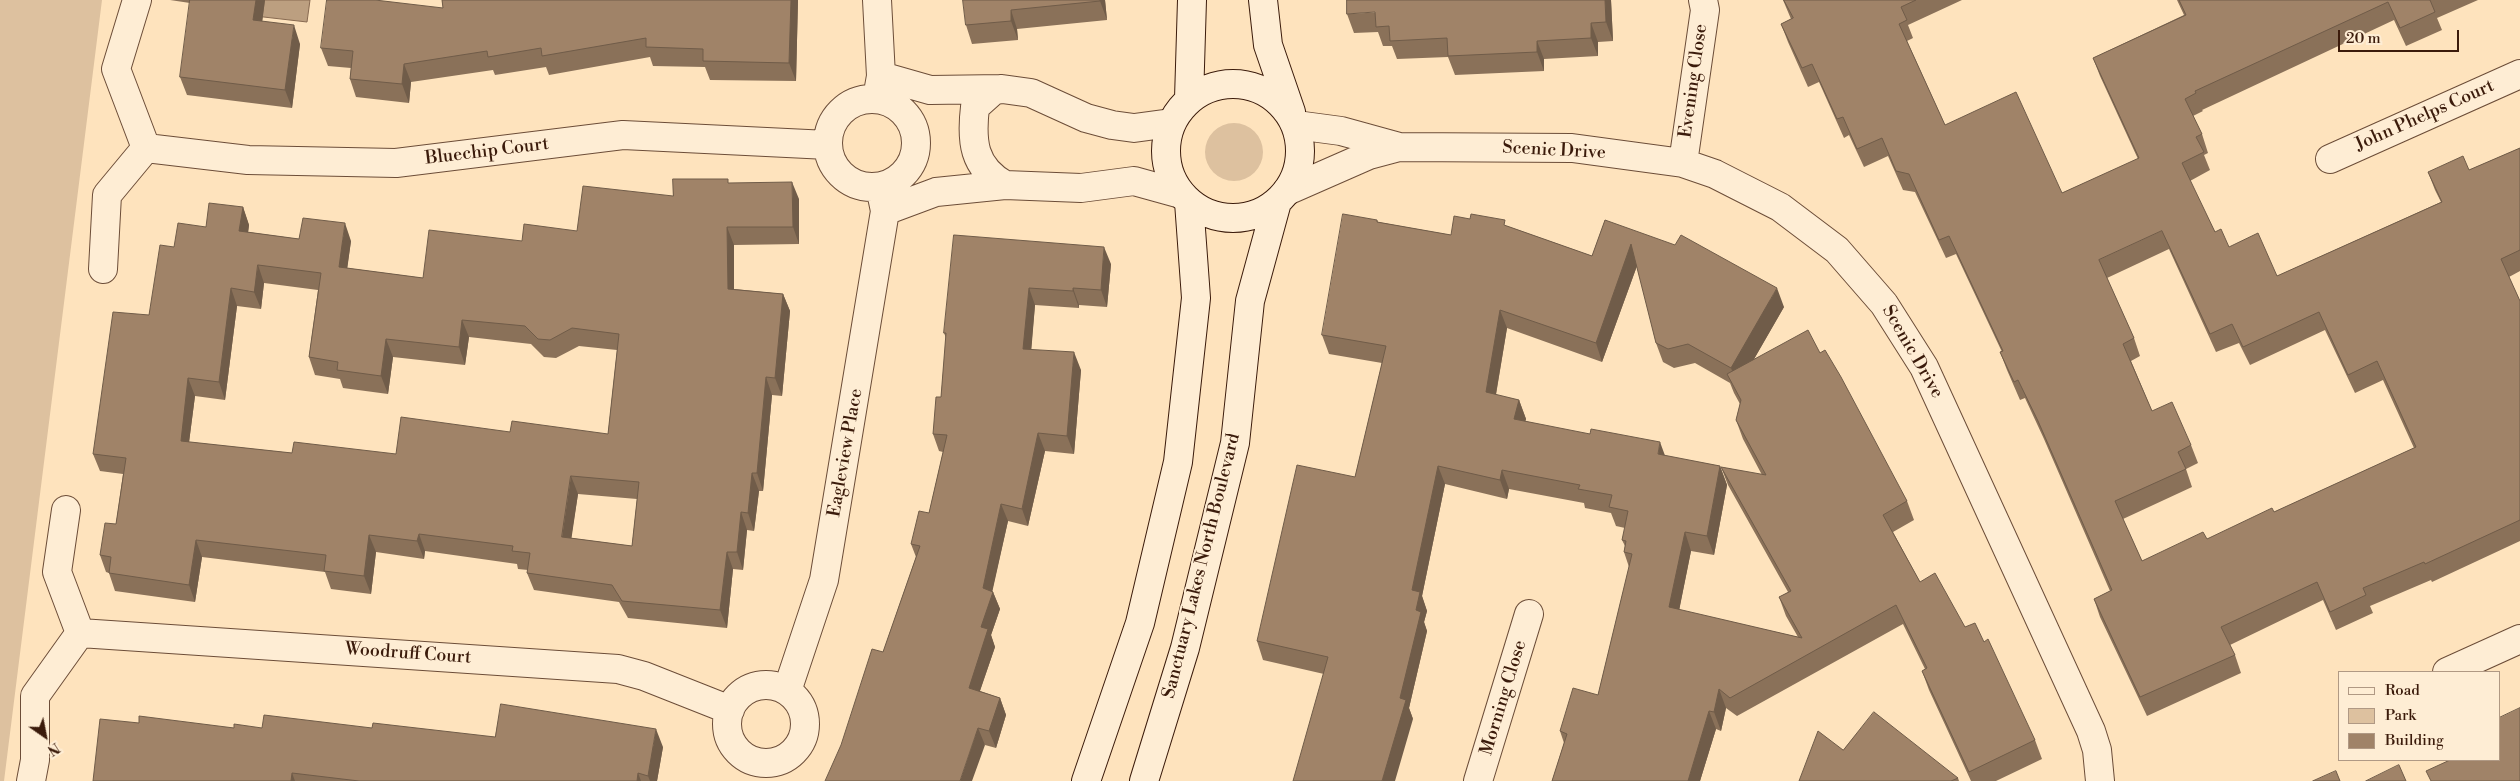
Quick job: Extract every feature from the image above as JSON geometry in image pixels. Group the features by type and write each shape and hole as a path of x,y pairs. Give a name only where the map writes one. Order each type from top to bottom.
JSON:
{"street":[{"path":"103,269 107,195 146,148 116,69 137,0"},
{"path":"877,0 879,88 892,104 904,114 913,127 916,142 913,157 906,171 894,181 882,198"},
{"path":"1189,99 1192,0"},
{"path":"1171,123 1134,128 1112,125 1086,118 1031,92 1002,89 930,90 879,88 863,100 848,106 833,123 828,145 831,159 839,173 850,182 865,187 882,198 1006,185 1081,188 1134,182 1185,198 1205,212 1223,218 1243,218 1261,212 1282,197 1296,176 1300,160 1300,142 1295,122 1268,45 1263,0"},
{"name":"Evening Close","path":"1683,163 1704,10 1703,0"},
{"name":"John Phelps Court","path":"2330,159 2520,74"},
{"path":"1086,781 1140,622 1178,462 1196,298 1185,198 1171,178 1166,160 1166,141 1171,123 1189,99 1213,86 1226,83 1246,84 1265,91 1282,103 1295,122"},
{"path":"1002,89 994,90 975,107 972,132 978,158 992,177 1006,185"},
{"name":"Scenic Drive","path":"1295,122 1341,131 1399,147 1572,148 1683,163 1715,174 1780,207 1837,250 1862,277 1907,337 1940,402 2091,731 2098,750 2100,781"},
{"name":"Bluechip Court","path":"146,148 248,160 396,164 623,135 828,145"},
{"name":"Scenic Drive","path":"1282,197 1369,155 1399,147"},
{"name":"Sanctuary Lakes North Boulevard","path":"1144,781 1185,648 1236,444 1250,301 1282,197"},
{"name":"Eagleview Place","path":"787,691 824,580 882,198"},
{"path":"31,781 35,760 35,696 80,633 57,572 66,510"},
{"name":"Morning Close","path":"1478,781 1529,614"},
{"name":"Woodruff Court","path":"80,633 618,669 644,676 730,710"},
{"path":"2449,671 2520,639"},
{"path":"761,686 774,686 787,691 796,700 803,712 805,725 802,737 796,749 786,758 754,772 728,738 726,724 730,710 736,698 747,690 761,686"}],"green space":[{"path":"0,0 102,0 4,781 0,781"},
{"path":"1228,123 1240,123 1255,131 1263,146 1263,158 1255,173 1240,181 1228,181 1213,173 1205,158 1205,146 1213,131"}],"shaded area":[{"path":"256,0 310,0 307,22 255,16"}],"building":[{"path":"190,0 256,0 253,20 294,25 285,90 180,77"},
{"path":"327,0 375,0 443,8 442,0 791,0 789,63 703,61 703,49 646,47 646,38 542,56 541,48 488,57 487,51 404,64 402,84 350,79 353,51 321,48"},
{"path":"963,0 1100,1 1011,10 1011,21 966,25"},
{"path":"1347,0 1605,0 1606,22 1591,23 1591,38 1537,41 1537,52 1448,56 1447,38 1390,41 1389,26 1376,27 1375,12 1347,14"},
{"path":"1784,0 1916,0 1901,7 1907,20 1899,24 1945,125 2016,92 2062,193 2139,158 2093,58 2186,15 2179,0 2430,0 2435,12 2400,28 2388,2 2195,91 2196,93 2185,99 2202,134 2196,137 2204,152 2182,163 2215,232 2221,229 2229,247 2258,233 2277,276 2442,202 2428,172 2463,156 2469,170 2520,148 2520,250 2501,259 2520,301 2520,520 2425,564 2424,562 2363,588 2366,595 2330,612 2317,582 2221,627 2235,655 2140,697 2094,599 2112,590 2038,421 2018,380 2014,382 2000,352 2003,351 1949,236 1939,240 1909,174 1896,171 1882,138 1857,149 1843,117 1837,119 1812,64 1802,68 1781,24 1793,18","holes":["2162,231 2210,334 2232,324 2243,347 2319,312 2348,375 2377,361 2416,447 2274,512 2272,508 2207,539 2203,532 2142,561 2115,501 2186,469 2178,452 2191,445 2172,402 2152,411 2123,344 2134,338 2099,260"]},
{"path":"673,179 728,179 728,183 792,182 793,227 727,227 728,289 783,294 775,378 766,377 757,473 752,473 748,513 741,512 737,552 727,552 720,610 622,601 612,585 527,573 530,553 512,551 513,546 419,534 417,541 369,535 364,576 324,571 326,555 196,540 189,585 109,573 111,557 100,555 105,523 116,524 126,458 93,454 113,312 149,315 160,245 174,247 178,223 206,227 209,203 243,207 239,231 299,239 303,218 345,223 339,267 423,278 429,230 522,241 524,224 577,231 583,186 673,196","holes":["258,265 321,273 309,357 338,362 337,370 381,376 386,339 459,347 462,320 525,326 538,339 550,340 572,328 619,334 608,434 512,421 510,432 401,417 396,454 294,442 292,453 181,441 188,378 219,382 231,288 254,292","571,476 639,482 632,546 562,537"]},
{"path":"1343,214 1451,235 1454,216 1470,219 1471,214 1505,220 1504,225 1592,256 1605,220 1675,245 1681,235 1777,288 1731,368 1688,344 1668,349 1656,343 1631,244 1596,343 1500,310 1486,392 1519,400 1514,419 1590,434 1591,429 1660,442 1658,454 1720,466 1707,536 1685,532 1669,607 1802,638 1779,597 1791,591 1721,467 1766,475 1736,420 1741,400 1727,374 1808,330 1820,353 1825,350 1841,377 1907,501 1883,515 1920,582 1935,573 1965,627 1975,623 1984,642 1988,639 2035,740 1969,772 1922,671 1927,668 1896,605 1730,698 1719,689 1714,712 1709,711 1688,781 1552,781 1567,734 1560,731 1573,688 1598,695 1632,554 1624,552 1626,541 1622,540 1628,511 1609,507 1612,495 1578,489 1580,485 1502,470 1500,480 1438,466 1412,590 1420,592 1416,610 1421,612 1400,698 1406,700 1382,781 1293,781 1328,657 1257,641 1297,465 1355,477 1386,346 1322,335"},
{"path":"954,235 1104,247 1101,290 1073,288 1073,291 1029,288 1023,349 1074,352 1067,436 1038,433 1022,509 1001,504 983,588 993,592 981,627 988,629 969,688 1000,698 989,731 978,728 960,781 825,781 841,745 872,649 883,652 920,546 911,544 919,511 929,513 947,435 933,434 936,397 941,397 946,333 944,333"},
{"path":"501,704 656,729 648,776 638,773 637,781 359,781 292,773 291,781 93,781 100,719 139,723 139,716 234,728 234,724 262,728 264,715 372,728 373,723 495,737"},
{"path":"2520,708 2520,781 2431,781 2426,771 2448,761 2500,761 2500,718"},
{"path":"1874,712 1958,778 1951,781 1799,781 1818,731 1843,750"},
{"path":"2399,765 2406,781 2366,781"},
{"path":"2336,771 2340,781 2313,781"}]}
